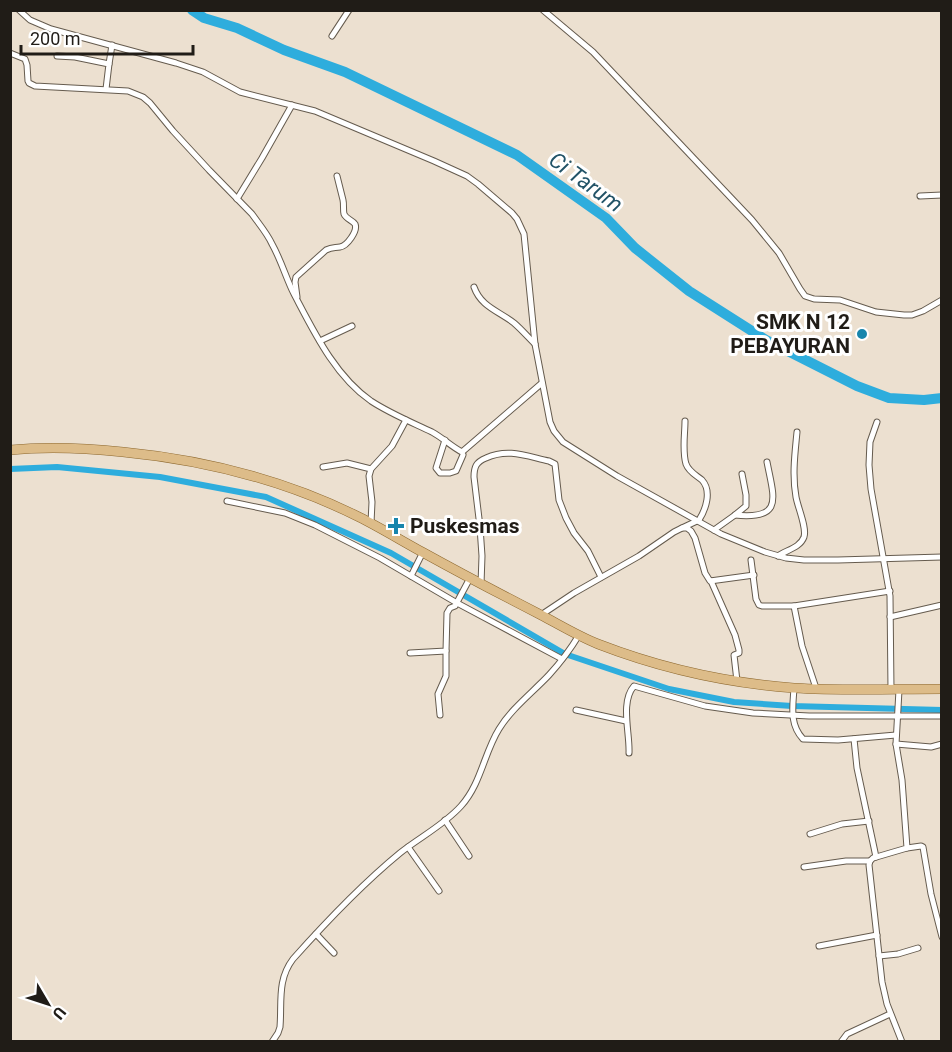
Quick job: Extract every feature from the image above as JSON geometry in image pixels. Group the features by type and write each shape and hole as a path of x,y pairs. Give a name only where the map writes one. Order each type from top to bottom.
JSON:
{"main road":[{"path":"10,450 50,448 106,450 191,460 245,473 327,503 371,523 422,555 541,615 576,639 668,667 737,681 794,688 896,692 942,689"}],"street":[{"path":"19,10 30,20 51,29 176,63 203,72 240,92 304,107 466,176 478,184 512,213 524,234 535,344 550,422 554,431 563,442 617,476 714,530 778,556 804,560 942,557"},
{"path":"332,36 349,10"},
{"path":"543,10 593,52 752,220 779,253 805,296 814,299 840,300 876,312 904,315 916,314 942,300"},
{"path":"106,89 112,45"},
{"path":"10,53 25,60 28,81 35,86 128,91 150,103 184,143 252,214 273,246 284,274 320,341 356,389 370,400 445,440 467,459 474,477 480,527 481,584"},
{"path":"57,56 109,64"},
{"path":"237,199 292,105"},
{"path":"297,300 295,282 298,275 326,250 344,245 355,229 353,222 344,214 337,176"},
{"path":"920,196 942,195"},
{"path":"284,274 298,275"},
{"path":"474,288 488,307 513,322 535,344"},
{"path":"320,341 352,326"},
{"path":"445,440 436,468 440,473 450,473 456,471 542,383"},
{"path":"371,523 372,502 369,476 371,469 392,446 406,420"},
{"path":"541,615 680,529 698,521 706,503 707,492 704,482 690,471 686,464 685,421"},
{"path":"877,422 870,442 868,465 890,591 898,713 896,744 902,780 907,848"},
{"path":"778,556 798,545 803,540 805,529 793,480 797,432"},
{"path":"467,459 484,459 505,452 554,463 560,500 566,518 588,551 601,577"},
{"path":"735,515 759,516 770,510 773,505 773,494 767,462"},
{"path":"323,467 347,463 371,469"},
{"path":"714,530 742,511 747,502 742,474"},
{"path":"227,501 298,517 412,574 563,658"},
{"path":"680,529 687,528 695,537 705,573 711,581 735,635 739,650 739,653 734,654 737,681"},
{"path":"412,574 422,555"},
{"path":"751,560 759,605 794,606 890,591"},
{"path":"711,581 754,575"},
{"path":"440,715 438,694 446,676 447,614 450,608 455,606 469,580"},
{"path":"890,617 942,605"},
{"path":"794,606 802,646 816,688"},
{"path":"272,1041 280,1027 284,973 293,959 365,884 460,807 470,793 504,722 563,658 576,639"},
{"path":"410,653 446,651"},
{"path":"629,753 626,721 628,699 631,688 634,686 705,706 753,713 898,713 942,716"},
{"path":"794,688 792,713 798,732 803,739 838,740 896,735"},
{"path":"576,710 626,721"},
{"path":"854,739 857,768 876,857"},
{"path":"896,744 932,747 942,744"},
{"path":"445,820 469,856"},
{"path":"810,834 842,824 868,821"},
{"path":"804,867 846,861 870,861 876,857 921,846 924,850 929,886 942,937"},
{"path":"408,847 440,891"},
{"path":"870,861 882,982 890,1014 902,1041"},
{"path":"316,934 334,953"},
{"path":"819,946 877,935"},
{"path":"879,956 898,954 918,948"},
{"path":"841,1041 847,1034 890,1014"}],"waterway":[{"name":"Ci Tarum","path":"192,10 204,18 237,28 284,50 345,72 517,155 606,218 635,248 689,291 766,340 857,386 889,398 924,400 942,398"},
{"path":"10,469 57,467 160,477 266,497 391,553 565,654 669,689 734,702 942,710"}],"place":[{"name":"SMK N 12 PEBAYURAN","path":"862,334"},
{"name":"Puskesmas","path":"396,526"}]}
